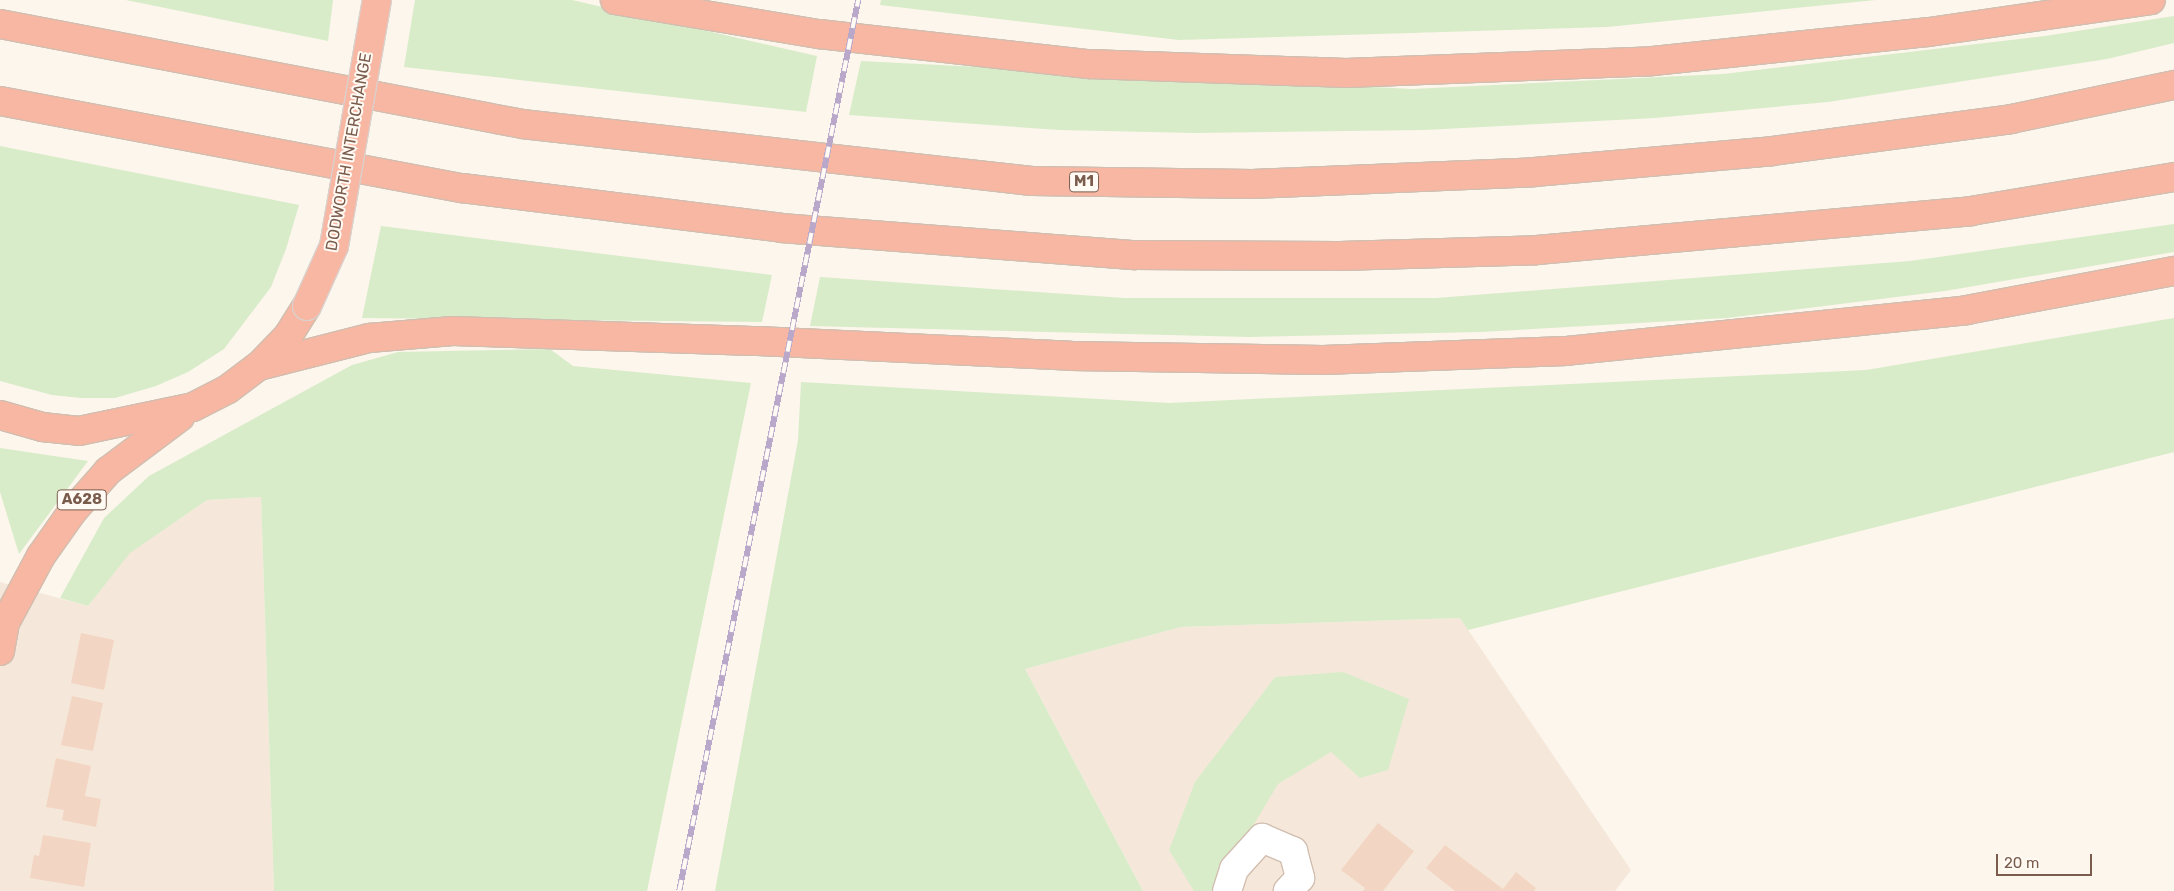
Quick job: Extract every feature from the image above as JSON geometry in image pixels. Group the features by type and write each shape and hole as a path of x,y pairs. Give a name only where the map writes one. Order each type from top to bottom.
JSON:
{"highway":[{"name":"DODWORTH INTERCHANGE","path":"0,415 42,427 79,431 193,407 228,389 259,366 288,336 307,306 334,246 377,0"},
{"path":"615,0 819,34 1088,64 1346,73 1652,61 1929,32 2151,0"},
{"name":"M1","path":"0,24 522,124 1032,181 1252,184 1534,172 1782,150 2011,118 2174,85"},
{"path":"0,100 462,188 781,228 1135,255 1340,256 1537,250 1972,212 2174,177"},
{"path":"259,366 368,338 453,331 758,341 1071,356 1323,360 1566,351 1967,310 2174,271"},
{"name":"A628","path":"0,651 5,623 42,556 90,491 142,443 193,407"},
{"name":"A628","path":"0,594 5,623"}],"lane":[{"path":"1228,891 1234,869 1262,838 1293,851 1300,878 1288,891"}],"shaded area":[{"path":"261,497 274,891 0,891 0,582 88,606 129,553 207,500"},
{"path":"1460,618 1631,870 1615,891 1143,891 1025,669 1181,627"}],"green space":[{"path":"126,0 333,0 328,41"},
{"path":"415,0 572,0 817,56 806,112 404,67"},
{"path":"881,0 1876,0 1607,27 1179,40 880,5"},
{"path":"2174,16 2174,43 2107,59 1828,102 1655,118 1425,130 1194,133 1059,130 849,115 861,61 1412,89 1723,74 2045,36"},
{"path":"0,146 299,205 286,249 271,287 224,349 188,372 156,386 115,398 81,398 52,395 0,381"},
{"path":"2174,224 2174,252 1945,291 1727,318 1481,332 1249,337 810,326 820,277 1124,298 1436,298 1910,261"},
{"path":"381,226 772,275 762,322 362,318"},
{"path":"2174,318 2174,452 1468,630 1460,618 1181,627 1025,669 1143,891 715,891 798,440 801,382 1169,403 1866,370"},
{"path":"550,349 573,366 751,383 647,891 274,891 261,497 207,500 130,553 88,606 60,598 104,518 149,476 352,365 398,352"},
{"path":"0,448 88,461 19,554 0,492"},
{"path":"1343,672 1409,699 1388,770 1360,778 1331,752 1278,784 1232,861 1222,891 1194,891 1169,850 1195,782 1275,677"}],"building":[{"path":"81,633 114,640 104,690 71,683"},
{"path":"72,696 103,703 93,751 61,745"},
{"path":"56,758 91,766 85,796 101,799 96,827 62,820 64,810 46,807"},
{"path":"1378,823 1414,851 1383,891 1363,891 1365,888 1341,870"},
{"path":"43,835 91,843 84,887 30,878 34,855 39,856"},
{"path":"1445,845 1503,889 1516,872 1536,888 1534,891 1455,891 1426,868"}],"railway":[{"path":"679,891 858,0"}]}
